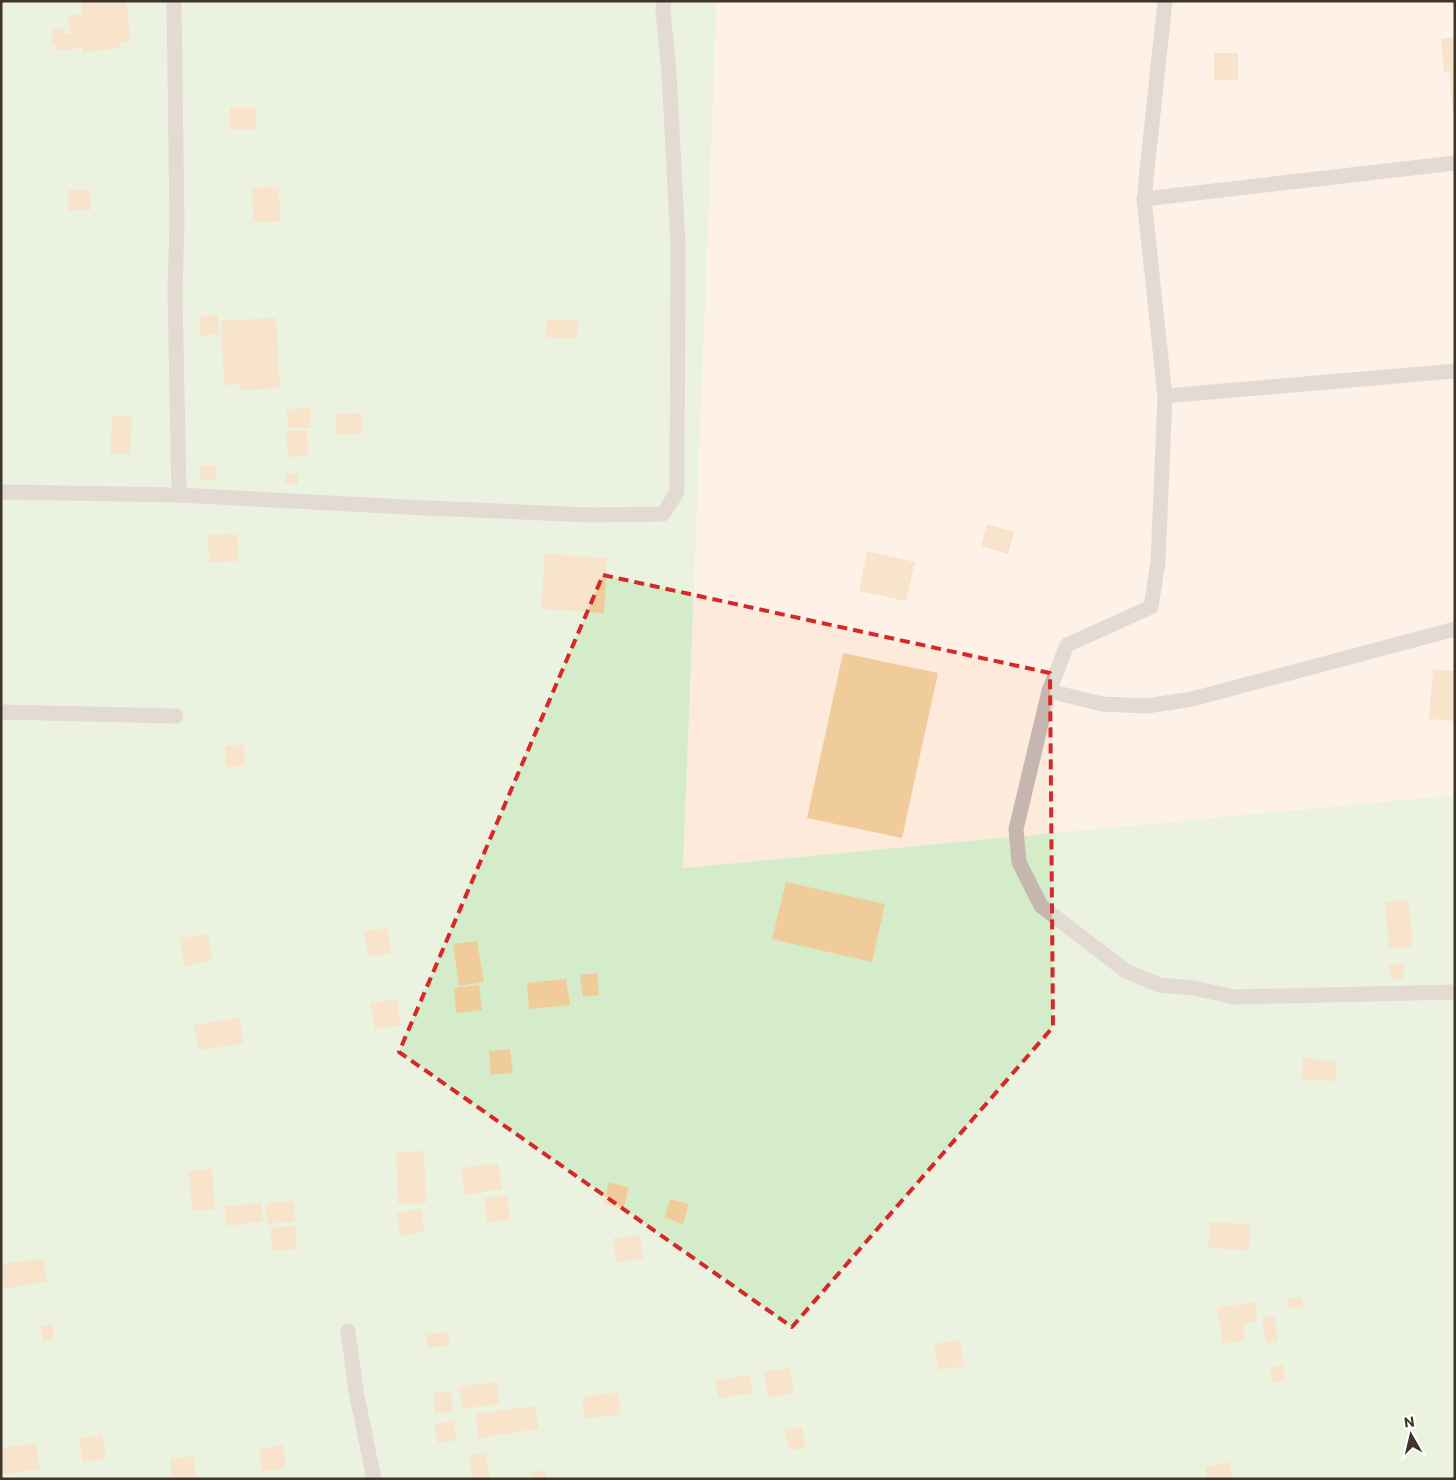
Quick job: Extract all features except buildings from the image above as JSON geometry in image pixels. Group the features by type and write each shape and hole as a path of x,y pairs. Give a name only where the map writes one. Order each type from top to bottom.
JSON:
{"street":[{"path":"174,1 178,224 175,292 179,495"},
{"path":"1,492 179,495 591,515 663,514 677,492 678,244 669,73 663,11 664,1"},
{"path":"1165,1 1144,199 1165,396 1158,562 1151,607 1067,645 1049,691 1016,829 1019,862 1041,906 1126,971 1158,985 1194,988 1234,997 1455,992"},
{"path":"1144,199 1455,163"},
{"path":"1165,396 1455,371"},
{"path":"1049,691 1102,704 1147,706 1192,699 1455,629"},
{"path":"1,712 176,716"},
{"path":"348,1331 356,1391 374,1479"}],"highlighted area":[{"path":"603,575 1050,673 1053,1027 792,1327 399,1052"}],"shaded area":[{"path":"717,1 1455,1 1455,795 683,868"}],"green space":[{"path":"1,1 717,1 683,868 1455,795 1455,1479 1,1479"}]}
